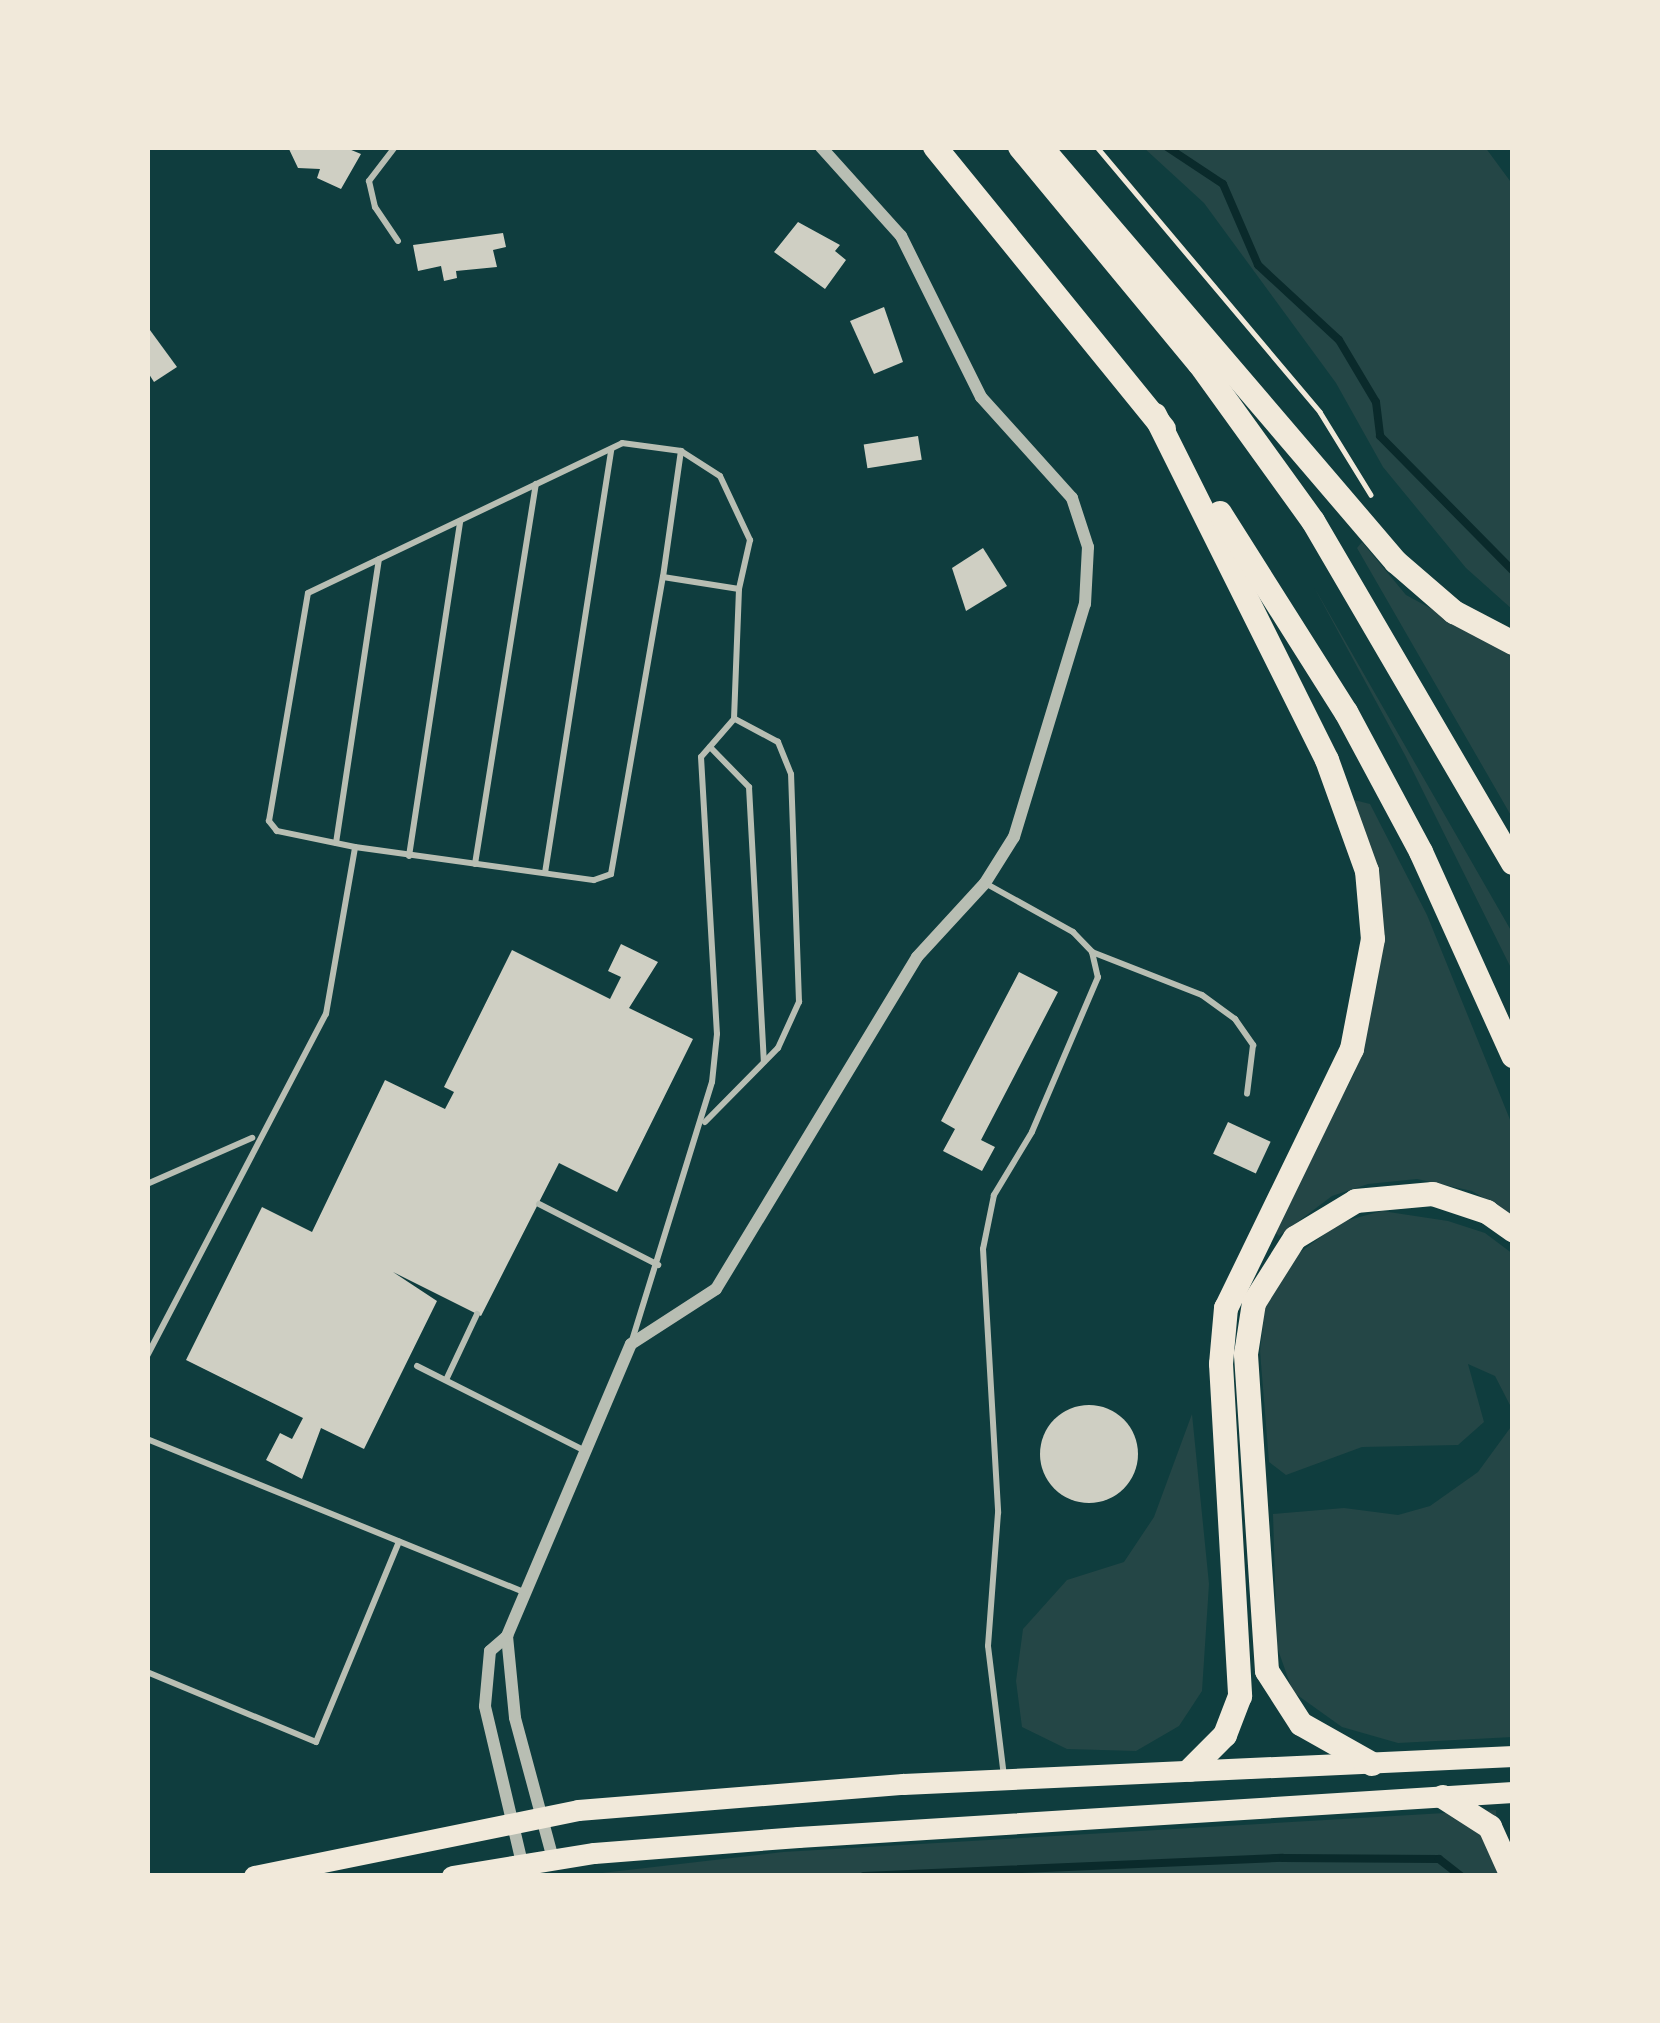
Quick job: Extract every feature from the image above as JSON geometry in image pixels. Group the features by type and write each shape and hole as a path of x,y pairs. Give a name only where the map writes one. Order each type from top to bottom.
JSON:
{"highway":[{"path":"935,147 1155,415 1346,712 1431,872 1513,1056"},
{"path":"1020,147 1199,363 1313,521 1431,711 1513,863"},
{"path":"1041,147 1404,571 1454,612 1513,643"},
{"path":"1155,415 1327,760 1367,871 1373,939 1352,1049 1226,1307 1221,1364 1240,1696 1225,1735 1190,1770"},
{"path":"1372,1764 1301,1724 1267,1671 1246,1354 1254,1303 1295,1238 1356,1201 1433,1194 1487,1212 1513,1230"},
{"path":"1443,1797 1490,1827 1512,1876"}],"main road":[{"path":"254,1876 538,1815 1005,1780 1513,1756"},
{"path":"452,1876 1513,1792"}],"street":[{"path":"524,1869 485,1706 490,1651 507,1636 631,1344 716,1289 917,957 985,883 1025,815 1085,604 1088,547 1072,498 981,397 901,236 820,147"},
{"path":"507,1636 514,1718 555,1867"}],"lane":[{"path":"394,147 369,181 375,207 398,241"},
{"path":"544,873 611,448"},
{"path":"631,1344 702,1125 717,1034 700,775 710,747 734,719 739,590 750,540 743,512 720,476 681,451 611,448 308,593 269,821 277,831 409,856 594,880 611,874 619,859 681,451"},
{"path":"475,864 536,484"},
{"path":"409,856 460,521"},
{"path":"336,843 379,559"},
{"path":"663,577 739,590"},
{"path":"702,1125 764,1062 799,1002 790,774 778,742 734,719"},
{"path":"710,747 749,788 764,1062"},
{"path":"147,1356 255,1137 326,1014 355,847"},
{"path":"985,883 1073,932 1092,952 1167,978 1235,1019 1253,1046 1247,1094"},
{"path":"1005,1780 988,1646 998,1513 983,1249 994,1195 1089,1003 1097,977 1092,952"},
{"path":"147,1184 255,1137"},
{"path":"539,1204 658,1265"},
{"path":"446,1380 477,1314"},
{"path":"417,1366 585,1451"},
{"path":"147,1439 526,1593"},
{"path":"147,1672 316,1742 399,1541"}],"path":[{"path":"1097,147 1320,412 1375,500"}],"shaded area":[{"path":"1143,147 1485,147 1513,185 1513,610 1466,568 1383,467 1336,383 1204,203"},
{"path":"1362,542 1406,595 1513,653 1513,819 1357,548"},
{"path":"1314,587 1513,934 1513,972 1406,757"},
{"path":"1354,800 1370,804 1427,915 1513,1127 1513,1216 1472,1191 1417,1179 1368,1184 1332,1196 1279,1236 1271,1228 1354,1074 1378,981 1382,909"},
{"path":"1382,1211 1448,1221 1485,1233 1513,1254 1513,1411 1495,1376 1468,1364 1484,1422 1458,1445 1362,1447 1286,1475 1269,1462 1260,1351 1265,1307 1291,1259 1341,1222"},
{"path":"1192,1414 1209,1584 1202,1691 1179,1726 1136,1751 1067,1749 1022,1727 1016,1681 1023,1629 1067,1580 1124,1562 1154,1517"},
{"path":"1513,1424 1513,1737 1398,1743 1342,1727 1293,1692 1277,1647 1273,1514 1344,1508 1398,1515 1430,1506 1478,1472"},
{"path":"1496,1810 1499,1876 576,1876 783,1852"}],"building":[{"path":"288,147 344,147 361,154 341,189 317,178 320,169 298,168"},
{"path":"798,222 840,245 835,251 846,260 825,289 774,252"},
{"path":"503,233 506,247 493,250 497,267 456,271 457,278 444,281 441,266 418,271 413,245"},
{"path":"884,307 903,362 874,374 850,321"},
{"path":"147,326 177,367 154,382 147,371"},
{"path":"918,436 922,460 867,468 864,445"},
{"path":"983,548 1007,586 966,611 952,568"},
{"path":"621,944 658,962 629,1008 693,1039 617,1192 559,1163 481,1316 393,1272 437,1301 364,1449 321,1428 302,1479 266,1460 280,1433 292,1439 303,1418 186,1360 262,1207 312,1232 385,1080 445,1109 454,1092 444,1087 512,950 610,999 621,977 608,971"},
{"path":"1019,972 1058,992 981,1140 995,1147 982,1171 943,1151 955,1129 941,1121"},
{"path":"1228,1122 1271,1142 1256,1174 1213,1154"},
{"path":"1089,1405 1108,1409 1123,1420 1134,1435 1138,1454 1134,1473 1123,1488 1108,1499 1089,1503 1070,1499 1055,1488 1044,1473 1040,1454 1044,1435 1055,1420 1070,1409"}],"waterway":[{"path":"1167,147 1223,184 1258,265 1339,340 1376,402 1380,436 1513,571"},
{"path":"864,1876 1283,1858 1439,1859 1461,1876"}]}
